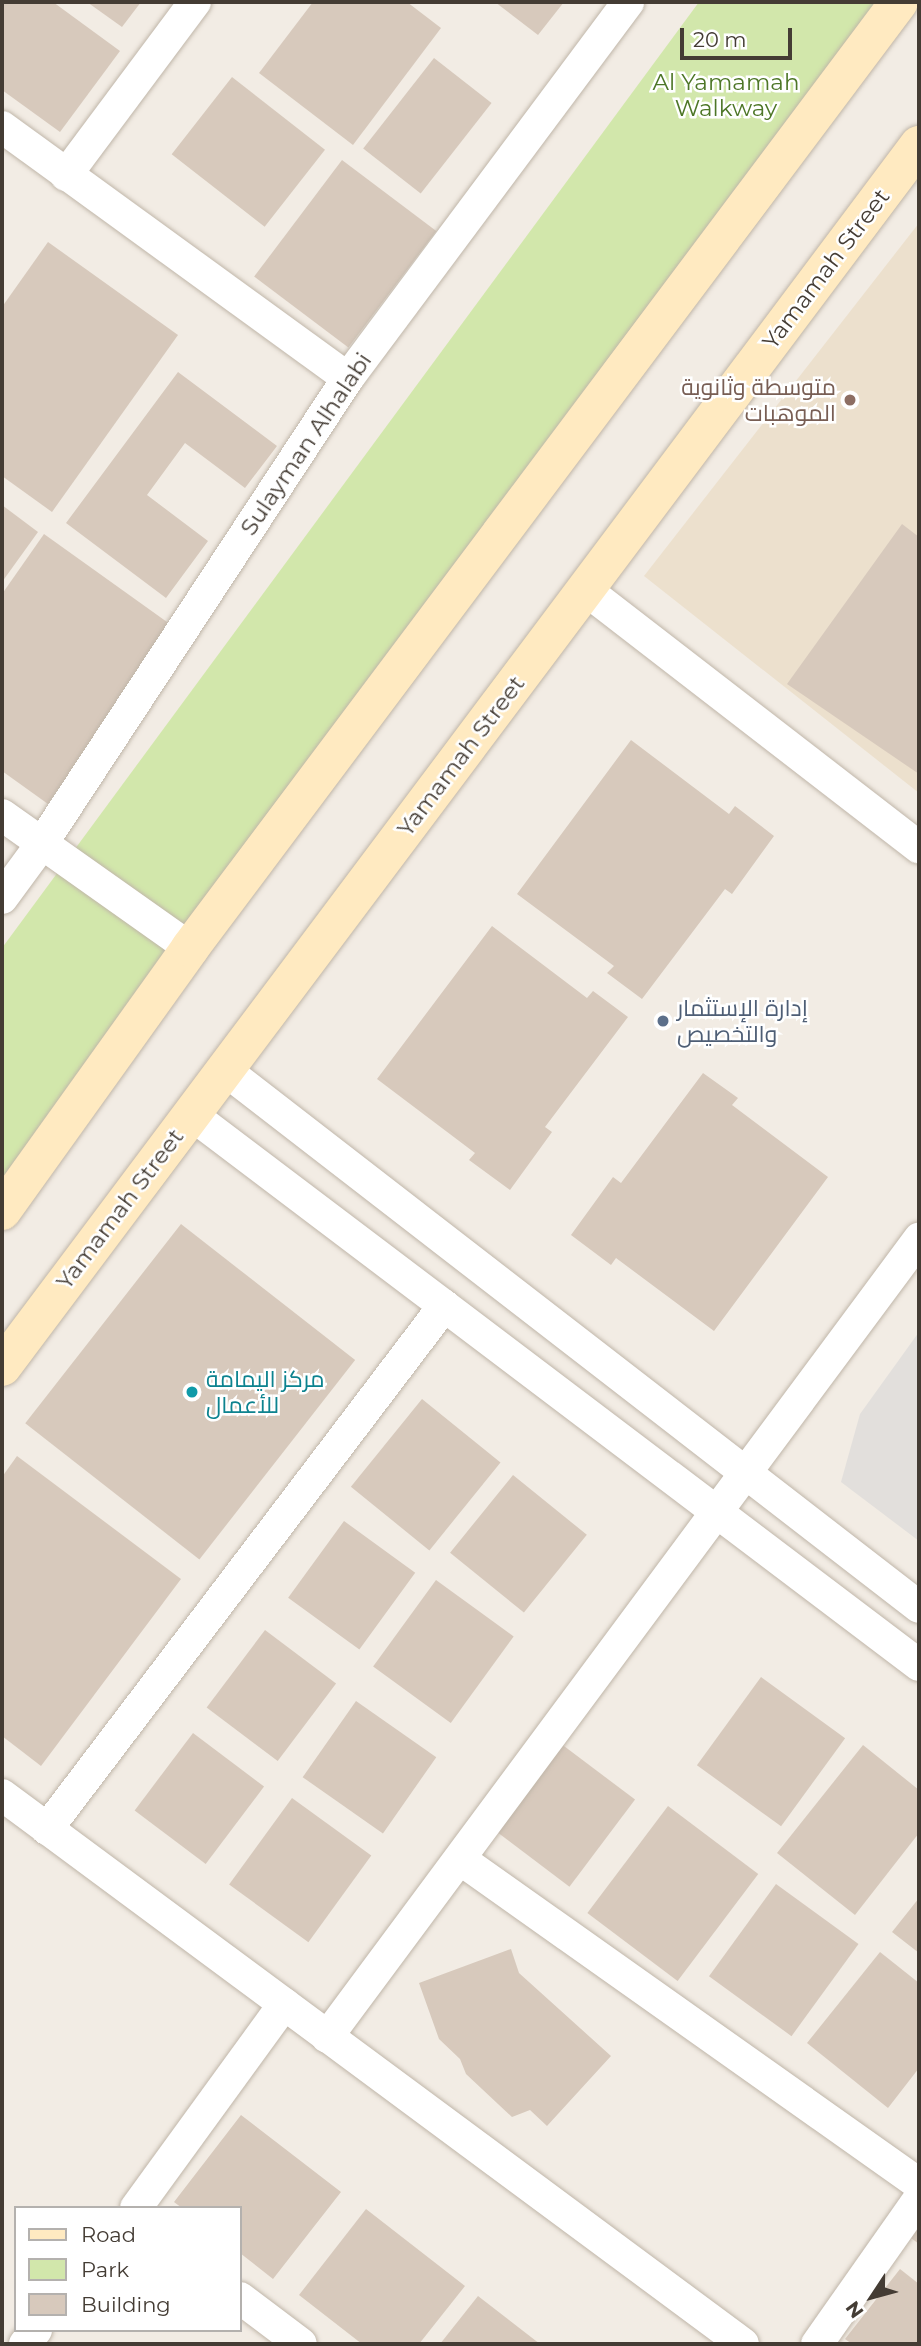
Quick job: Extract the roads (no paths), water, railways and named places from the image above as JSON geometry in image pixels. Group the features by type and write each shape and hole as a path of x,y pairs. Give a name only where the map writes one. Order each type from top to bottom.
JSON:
{"main road":[{"path":"2,1211 190,948 899,2"},
{"name":"Yamamah Street","path":"2,1367 919,145"}],"street":[{"path":"66,174 195,2"},
{"name":"Sulayman Alhalabi","path":"2,898 41,845 348,379 628,2"},
{"path":"2,127 348,379"},
{"path":"586,590 919,847"},
{"path":"2,815 190,948"},
{"path":"225,1070 746,1476 919,1607"},
{"path":"191,1115 919,1665"},
{"path":"327,2036 746,1476 919,1239"},
{"path":"47,1829 444,1306"},
{"path":"2,1796 743,2344"},
{"path":"460,1859 919,2184"},
{"path":"137,2206 284,2004"},
{"path":"817,2344 919,2199"},
{"path":"242,2300 301,2344"}],"place":[{"name":"متوسطة وثانوية الموهبات","path":"850,400"},
{"name":"إدارة الإستثمار والتخصيص","path":"663,1021"},
{"name":"مركز اليمامة للأعمال","path":"192,1392"}],"park label":[{"name":"Al Yamamah Walkway","path":"726,95"}]}
